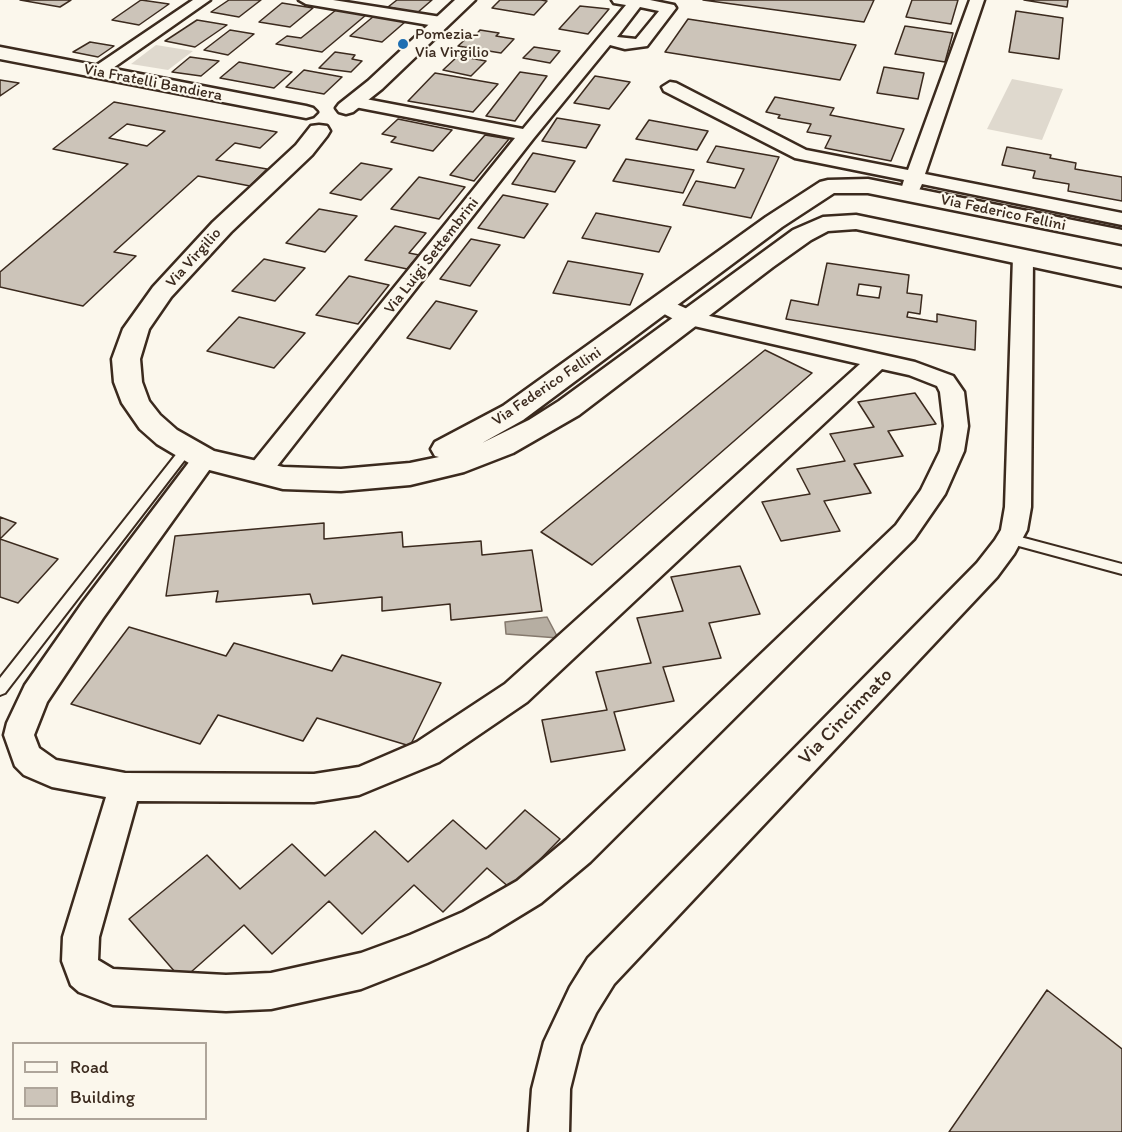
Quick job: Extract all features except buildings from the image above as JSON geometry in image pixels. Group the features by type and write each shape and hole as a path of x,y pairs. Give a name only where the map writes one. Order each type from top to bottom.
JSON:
{"street":[{"path":"97,72 203,0"},
{"path":"306,0 441,22"},
{"name":"Via Virgilio","path":"196,454 167,437 141,411 130,388 126,365 129,346 142,319 162,292 222,226 304,150 334,118 466,0"},
{"path":"619,0 671,4"},
{"path":"912,186 977,0"},
{"name":"Via Luigi Settembrini","path":"258,473 636,2"},
{"path":"606,39 625,44 641,43 671,4"},
{"name":"Via Fratelli Bandiera","path":"0,53 334,118 527,135"},
{"name":"Via Federico Fellini","path":"670,87 801,154 845,163 912,186 1122,237"},
{"path":"845,163 836,169 818,198 824,208 833,214 856,222"},
{"name":"Via Federico Fellini","path":"367,479 430,456 501,420 774,222 825,189 860,185 912,186 1122,219"},
{"name":"Via Federico Fellini","path":"367,479 410,474 453,465 480,456 524,436 569,408 813,228 830,223 856,222 1122,278"},
{"name":"Via Cincinnato","path":"549,1132 551,1089 563,1042 582,1000 602,971 987,570 1009,539 1017,521 1023,257"},
{"path":"125,787 78,949 84,972 105,985 226,993 281,989 329,980 379,965 444,939 494,914 529,892 578,851 905,532 942,476 952,451 956,426 952,392 945,381 931,374 689,318 663,304"},
{"path":"367,479 312,480 258,473 196,454 36,694 22,723 19,735 26,756 35,765 52,773 125,787 314,788 359,781 396,767 428,752 516,693 878,360"}],"lane":[{"path":"0,689 6,670 196,454"},
{"path":"1009,539 1122,569"}],"shaded area":[{"path":"156,45 193,51 168,70 131,64"},
{"path":"1012,79 1063,89 1042,140 987,129"},
{"path":"547,617 558,638 506,634 505,622"}],"place":[{"name":"Pomezia- Via Virgilio","path":"403,44"}]}
